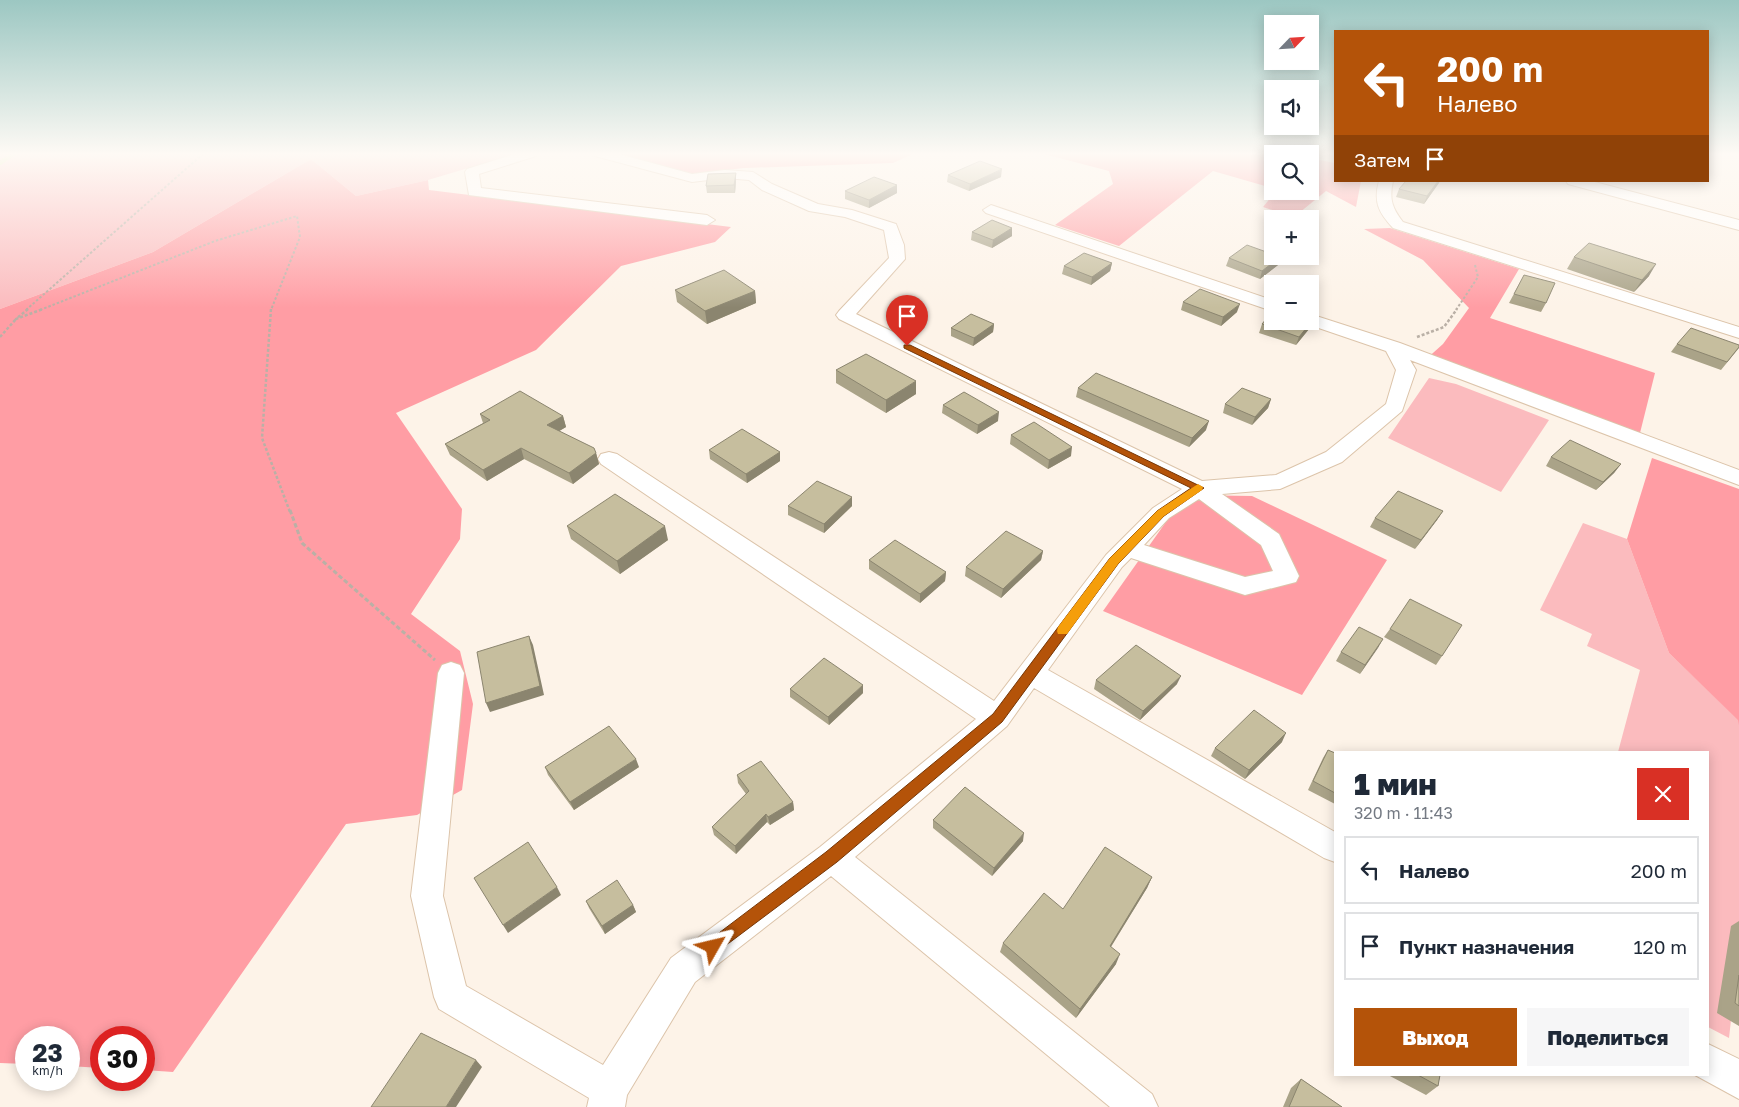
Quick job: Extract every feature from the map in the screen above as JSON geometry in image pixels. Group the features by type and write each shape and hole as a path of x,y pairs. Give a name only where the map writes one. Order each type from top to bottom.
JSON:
{"street":[{"path":"579,205 707,220"},
{"path":"806,205 814,208 847,213 891,227 896,245 897,259 845,315 1198,488 1271,540 1287,576 1245,586 1127,548"},
{"path":"1383,205 1384,209 1398,226 1739,333"},
{"path":"1662,205 1739,225"},
{"path":"991,210 1264,303"},
{"path":"1319,322 1393,347 1739,478"},
{"path":"451,673 427,896 451,997 608,1098 683,970 832,857 997,718 1114,561 1160,514 1198,488 1280,482 1334,457 1395,407 1406,370 1393,347"},
{"path":"609,459 997,718"},
{"path":"1031,673 1334,847"},
{"path":"832,857 1139,1107"},
{"path":"1709,1063 1739,1080"}],"path":[{"path":"0,337 16,319 145,205"},
{"path":"16,319 215,240 297,216 300,238 271,305 262,438 302,543 451,673"},
{"path":"1393,347 1444,327 1478,277 1472,250"}],"shaded area":[{"path":"0,205 233,205 153,252 0,309"},
{"path":"233,205 549,205 731,227 715,242 621,266 536,350 396,413 462,509 460,539 411,614 460,651 473,704 462,790 417,815 346,824 173,1072 155,1071 155,1026 90,1026 90,1067 80,1067 80,1026 15,1026 15,1064 0,1063 0,309 153,252"},
{"path":"1084,205 1171,205 1119,246 1055,225"},
{"path":"1265,205 1309,205 1303,210 1272,210 1263,207"},
{"path":"1390,228 1519,269 1490,318 1655,373 1638,441 1424,361 1443,344 1469,308 1423,260 1364,229"},
{"path":"1429,378 1456,384 1549,420 1501,492 1388,438"},
{"path":"1652,458 1739,489 1739,725 1738,720 1669,653 1627,539"},
{"path":"1185,495 1252,496 1387,560 1302,695 1103,611"},
{"path":"1583,523 1627,539 1669,653 1739,720 1739,949 1729,1038 1709,1028 1709,751 1618,751 1640,670 1587,646 1592,634 1540,610"}],"building":[{"path":"992,220 1012,228 993,240 972,232"},
{"path":"1589,243 1656,264 1642,280 1574,257"},
{"path":"1247,245 1264,251 1264,265 1270,265 1262,271 1229,258"},
{"path":"1084,253 1112,263 1092,277 1064,266"},
{"path":"724,270 755,291 705,311 675,290"},
{"path":"1524,275 1555,283 1546,303 1514,294"},
{"path":"1200,289 1240,304 1223,317 1183,302"},
{"path":"971,314 994,324 974,338 951,328"},
{"path":"1691,328 1739,345 1739,347 1727,362 1677,344"},
{"path":"1279,330 1305,330 1299,337"},
{"path":"866,354 916,381 886,400 836,370"},
{"path":"1096,373 1209,421 1192,438 1078,388"},
{"path":"1242,388 1271,399 1255,417 1225,404"},
{"path":"520,391 563,416 547,425 594,448 596,453 569,473 521,448 483,470 445,444 490,420 480,414"},
{"path":"964,392 999,412 978,425 943,405"},
{"path":"1034,422 1072,447 1049,460 1011,435"},
{"path":"742,429 780,452 746,474 709,450"},
{"path":"1570,440 1621,464 1603,482 1551,457"},
{"path":"817,481 852,497 824,524 788,506"},
{"path":"1398,491 1443,511 1421,540 1375,518"},
{"path":"615,494 665,526 617,561 567,526"},
{"path":"1006,531 1043,551 1003,589 966,567"},
{"path":"895,540 946,572 920,594 869,560"},
{"path":"1410,599 1462,625 1442,656 1390,629"},
{"path":"1359,627 1383,639 1365,665 1341,652"},
{"path":"529,636 540,686 486,703 477,652"},
{"path":"1136,645 1181,676 1143,711 1096,680"},
{"path":"824,658 863,685 828,717 790,689"},
{"path":"1254,710 1286,733 1249,770 1215,748"},
{"path":"609,726 636,759 570,802 545,767"},
{"path":"1328,750 1334,753 1334,792 1313,781"},
{"path":"761,761 793,802 768,817 766,814 735,846 712,827 749,791 737,775"},
{"path":"965,787 1024,833 994,868 933,820"},
{"path":"528,842 557,887 503,925 474,878"},
{"path":"1105,847 1152,877 1110,946 1120,954 1080,1009 1003,943 1044,893 1063,909"},
{"path":"617,880 633,905 602,926 586,901"},
{"path":"1739,975 1739,1006 1735,1003"},
{"path":"421,1033 476,1060 446,1107 371,1107"},
{"path":"1420,1076 1440,1076 1438,1086"},
{"path":"1301,1079 1342,1107 1289,1107"}],"slow traffic":[{"path":"1063,631 1114,561 1160,514 1198,487"}],"route":[{"path":"713,947 832,857 997,718 1114,561 1160,514 1198,488 907,346"}]}
